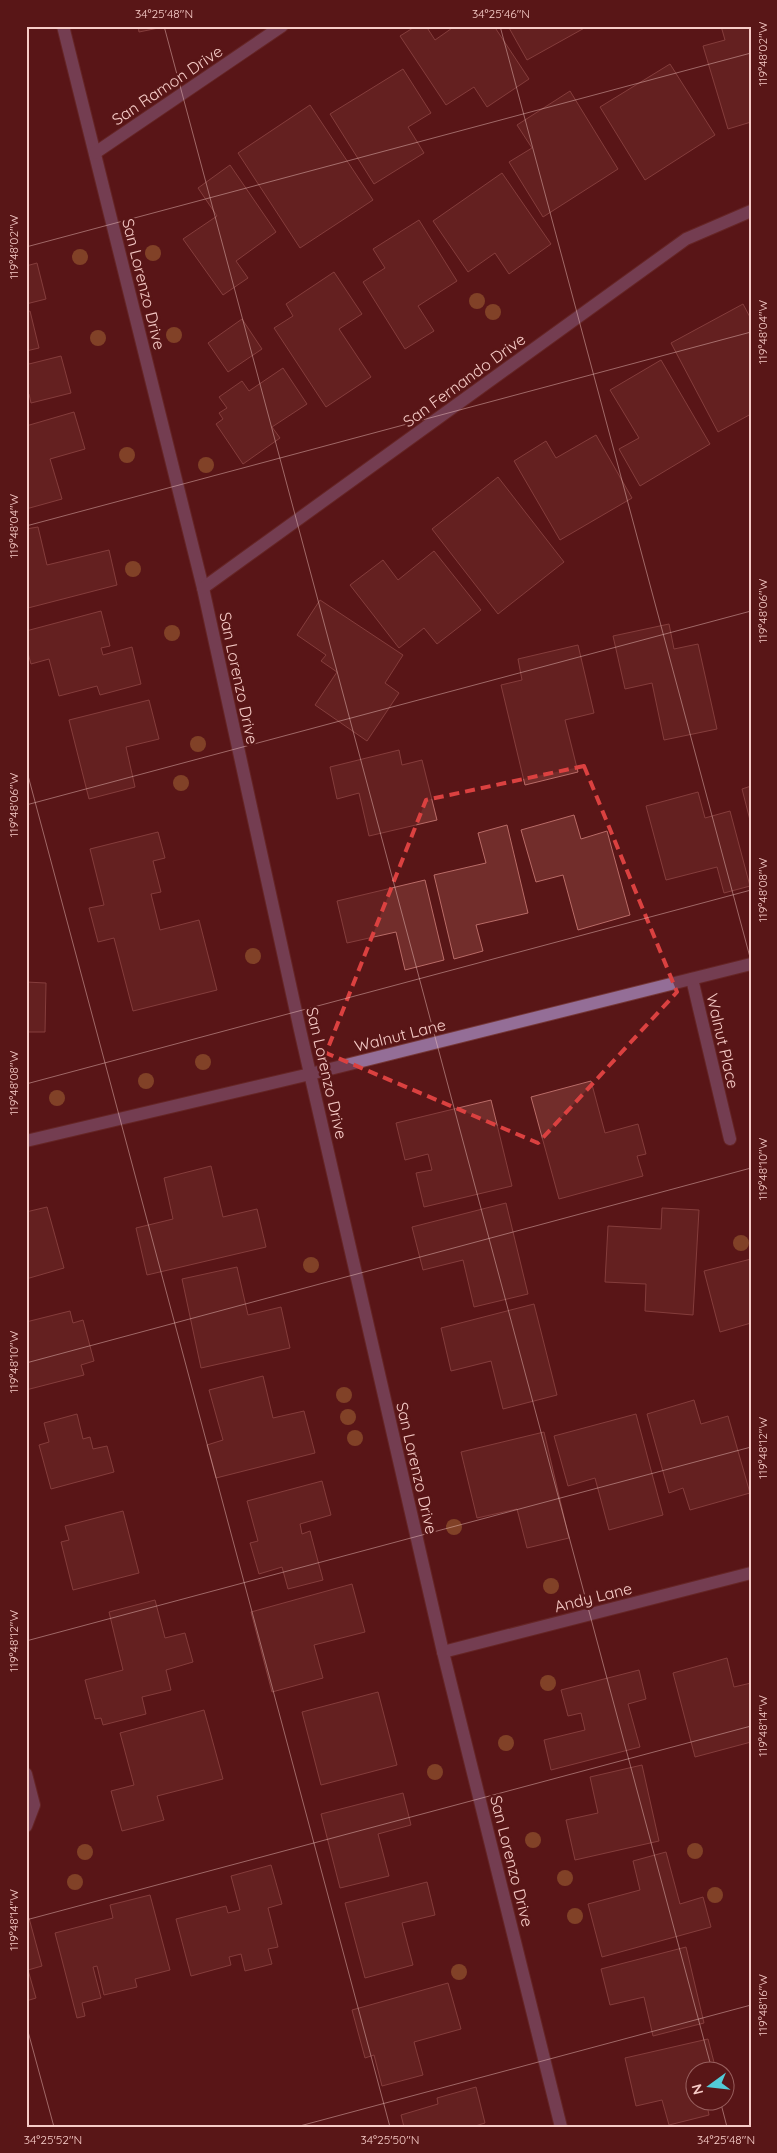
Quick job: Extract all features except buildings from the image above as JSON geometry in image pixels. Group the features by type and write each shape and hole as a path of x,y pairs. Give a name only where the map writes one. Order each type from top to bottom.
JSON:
{"street":[{"name":"San Lorenzo Drive","path":"63,26 203,588 310,1074 443,1652 561,2127"},
{"name":"San Ramon Drive","path":"95,153 282,26"},
{"name":"San Fernando Drive","path":"203,588 686,239 751,211"},
{"name":"Walnut Lane","path":"26,1141 310,1074 751,964"},
{"name":"Walnut Place","path":"692,979 730,1139"},
{"name":"Andy Lane","path":"443,1652 751,1573"},
{"path":"26,1774 34,1805 26,1826"}],"highlighted area":[{"path":"584,766 677,992 538,1143 326,1053 426,800"}]}
